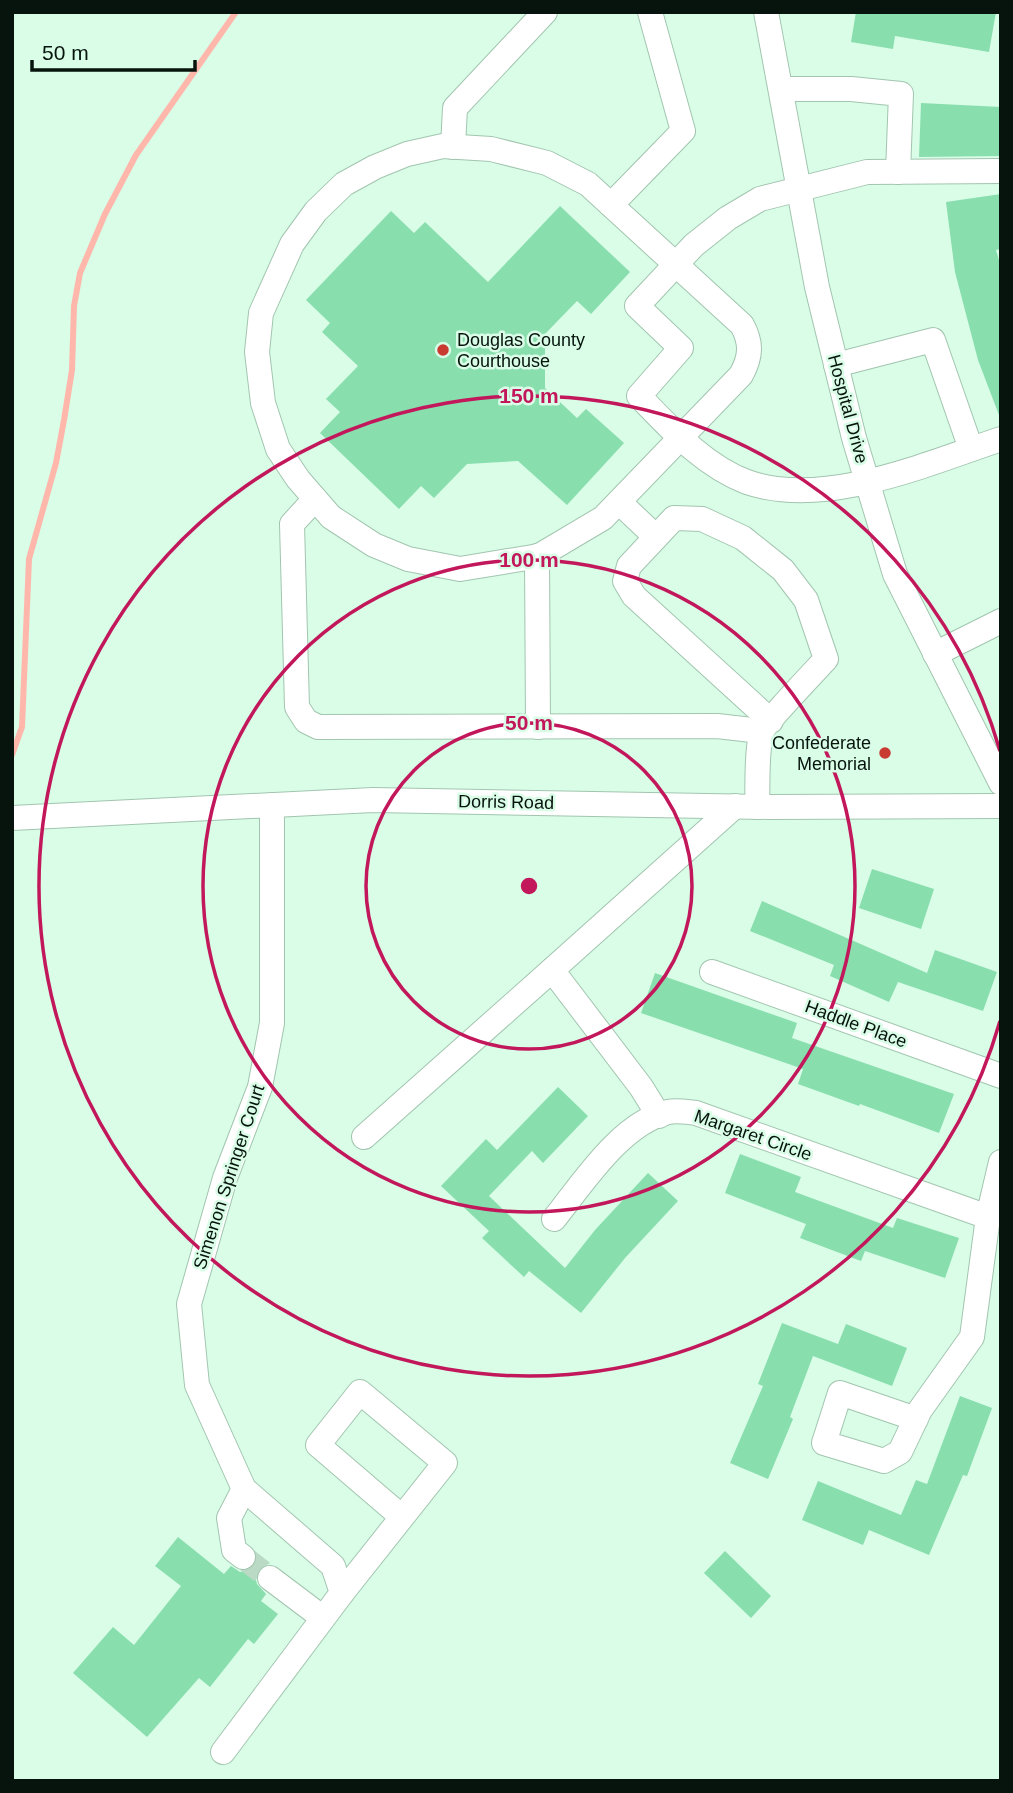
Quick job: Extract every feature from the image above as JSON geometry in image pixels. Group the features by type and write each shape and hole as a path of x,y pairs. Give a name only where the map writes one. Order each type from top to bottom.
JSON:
{"street":[{"path":"453,147 455,108 545,12"},
{"path":"611,205 682,131 650,12"},
{"name":"Hospital Drive","path":"766,12 817,287 867,482 895,574 1001,783"},
{"path":"781,89 851,89 901,94 898,172"},
{"path":"443,146 491,149 547,163 588,184 611,205 742,325 748,335 750,348 748,362 741,375 603,519 537,556 460,569 408,559 374,545 331,517 278,449 263,403 257,352 261,313 292,244 316,211 344,184 375,167 407,154 443,146"},
{"path":"1001,171 867,172 760,199 728,218 694,245 637,306 681,348 639,396 680,438 711,462 746,481 785,491 824,490 867,482 1001,439"},
{"path":"836,365 933,340 971,449"},
{"path":"315,499 292,524 297,707 306,721 318,727 766,726"},
{"path":"619,502 656,537"},
{"path":"365,1137 552,970 746,807 766,726 826,659 806,600 783,570 743,538 702,519 674,518 629,566 625,581 634,596 766,726"},
{"path":"537,556 538,727"},
{"path":"935,654 1001,621"},
{"name":"Dorris Road","path":"12,818 373,800 746,807 1001,806"},
{"name":"Simenon Springer Court","path":"272,806 272,1023 260,1087 225,1178 188,1304 197,1385 244,1489 332,1566 342,1593"},
{"path":"552,970 641,1087 659,1116"},
{"name":"Haddle Place","path":"712,972 1001,1076"},
{"name":"Margaret Circle","path":"554,1219 617,1143 639,1124 669,1111 696,1113 988,1217"},
{"path":"915,1419 972,1337 993,1255 988,1217 1001,1162"},
{"path":"223,1752 342,1593 445,1463 360,1392 318,1445 402,1517"},
{"path":"243,1557 234,1550 229,1518 244,1489"},
{"path":"270,1578 323,1618"}],"building":[{"path":"856,12 996,12 989,52 895,36 893,49 851,42"},
{"path":"921,103 1001,107 1001,156 919,157"},
{"path":"1001,194 1001,249 996,250 1001,267 999,415 978,360 955,272 946,202"},
{"name":"Douglas County Courthouse","path":"560,206 630,272 591,314 577,301 545,334 545,388 577,418 586,409 624,443 567,505 518,461 467,464 434,498 421,486 399,509 320,433 340,412 326,399 358,366 322,332 330,323 306,300 391,211 414,233 425,222 488,282"},
{"path":"872,869 934,889 921,929 859,908"},
{"path":"762,901 927,973 935,950 997,972 983,1011 898,982 889,1002 830,976 834,965 750,931"},
{"path":"655,973 797,1023 792,1038 954,1094 939,1133 798,1084 803,1069 641,1013"},
{"path":"558,1087 588,1116 543,1163 532,1151 489,1196 565,1268 595,1230 648,1173 678,1201 625,1258 581,1313 529,1271 524,1277 482,1238 489,1231 441,1186 486,1139 497,1150"},
{"path":"740,1154 801,1177 795,1192 893,1228 897,1218 959,1238 945,1278 865,1251 861,1261 800,1238 806,1224 725,1193"},
{"path":"782,1323 838,1344 846,1324 907,1348 892,1386 813,1356 790,1417 793,1419 768,1479 730,1463 763,1386 758,1384"},
{"path":"960,1396 992,1408 967,1476 963,1475 929,1555 869,1530 863,1545 802,1520 818,1481 901,1515 916,1480 927,1484"},
{"path":"178,1537 224,1574 231,1566 240,1572 249,1570 255,1566 257,1554 270,1563 259,1569 255,1576 257,1584 266,1594 261,1601 278,1614 254,1644 248,1639 210,1687 199,1678 147,1737 73,1673 113,1627 134,1645 181,1586 155,1566"},
{"path":"725,1551 771,1596 751,1618 704,1573"}],"waterway":[{"path":"12,755 22,727 29,559 56,463 64,420 72,370 74,306 80,273 105,214 136,155 236,12"}],"tunnel":[{"path":"243,1557 270,1578"}],"place":[{"name":"Douglas County Courthouse","path":"443,350"},
{"name":"Confederate Memorial","path":"885,753"}]}
